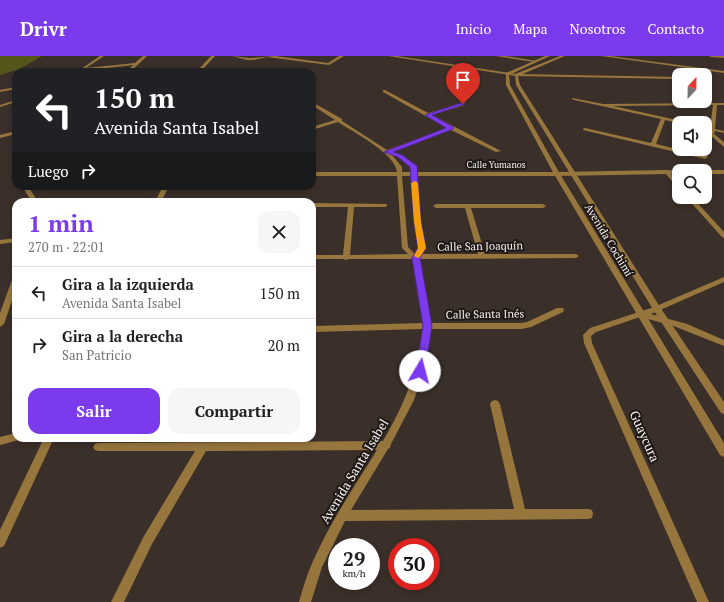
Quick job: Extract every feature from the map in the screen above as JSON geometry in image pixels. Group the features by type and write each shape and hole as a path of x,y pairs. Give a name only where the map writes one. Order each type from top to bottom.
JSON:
{"street":[{"path":"85,68 102,56"},
{"path":"132,68 145,56"},
{"path":"202,68 213,56"},
{"path":"234,56 257,60 267,56 329,64 342,56"},
{"path":"390,56 516,75 672,78"},
{"path":"498,56 534,61"},
{"path":"507,74 548,56"},
{"path":"516,75 563,56"},
{"path":"603,56 688,68"},
{"path":"711,56 724,57"},
{"path":"100,68 136,64"},
{"path":"712,71 724,72"},
{"name":"Avenida Cochimí","path":"507,74 508,85 557,174 724,452"},
{"name":"Avenida Cochimí","path":"516,75 518,85 572,174 657,309 724,410"},
{"path":"0,91 12,89"},
{"path":"384,91 451,128 498,151"},
{"path":"574,99 672,120"},
{"path":"0,106 12,102"},
{"path":"428,115 463,104"},
{"path":"604,105 724,104"},
{"name":"Avenida Santa Isabel","path":"316,105 387,152 400,156 414,166 417,222 422,248 416,258"},
{"path":"715,105 724,108"},
{"path":"715,105 712,134 724,145"},
{"path":"653,145 663,118"},
{"path":"316,128 340,120"},
{"path":"387,152 451,128"},
{"path":"585,129 705,157"},
{"path":"713,129 724,132"},
{"path":"713,129 724,136"},
{"path":"0,137 12,133"},
{"name":"Avenida Santa Isabel","path":"305,602 308,588 322,550 341,516 387,445 412,395 420,371 427,326 416,258 405,248 398,164 390,158 387,152"},
{"path":"667,172 672,178"},
{"name":"Calle Yumanos","path":"316,174 572,174 672,172"},
{"path":"712,172 724,172"},
{"path":"695,204 724,236"},
{"path":"316,205 385,205"},
{"path":"467,205 482,257"},
{"path":"346,258 351,206"},
{"path":"436,206 543,206"},
{"path":"403,222 417,222"},
{"path":"0,242 12,240"},
{"name":"Calle San Joaquín","path":"316,258 576,256"},
{"path":"641,315 724,278"},
{"path":"0,324 12,290"},
{"name":"Calle Santa Inés","path":"316,329 427,326 521,326 528,325 560,310"},
{"path":"641,315 663,318 724,343"},
{"name":"Guaycura","path":"641,315 593,330 587,335 588,343 703,602"},
{"path":"495,404 521,514"},
{"path":"0,440 12,438"},
{"path":"0,542 47,442"},
{"path":"98,447 387,445"},
{"path":"117,602 148,540 203,446"},
{"path":"341,516 588,514"}],"shaded area":[{"path":"0,56 42,56 22,68 12,68 12,71 0,75"}],"slow traffic":[{"path":"415,183 417,222 422,248 418,256"}],"route":[{"path":"420,371 427,326 416,258 422,248 417,222 414,166 400,156 387,152 451,128 428,115 463,104"}]}
